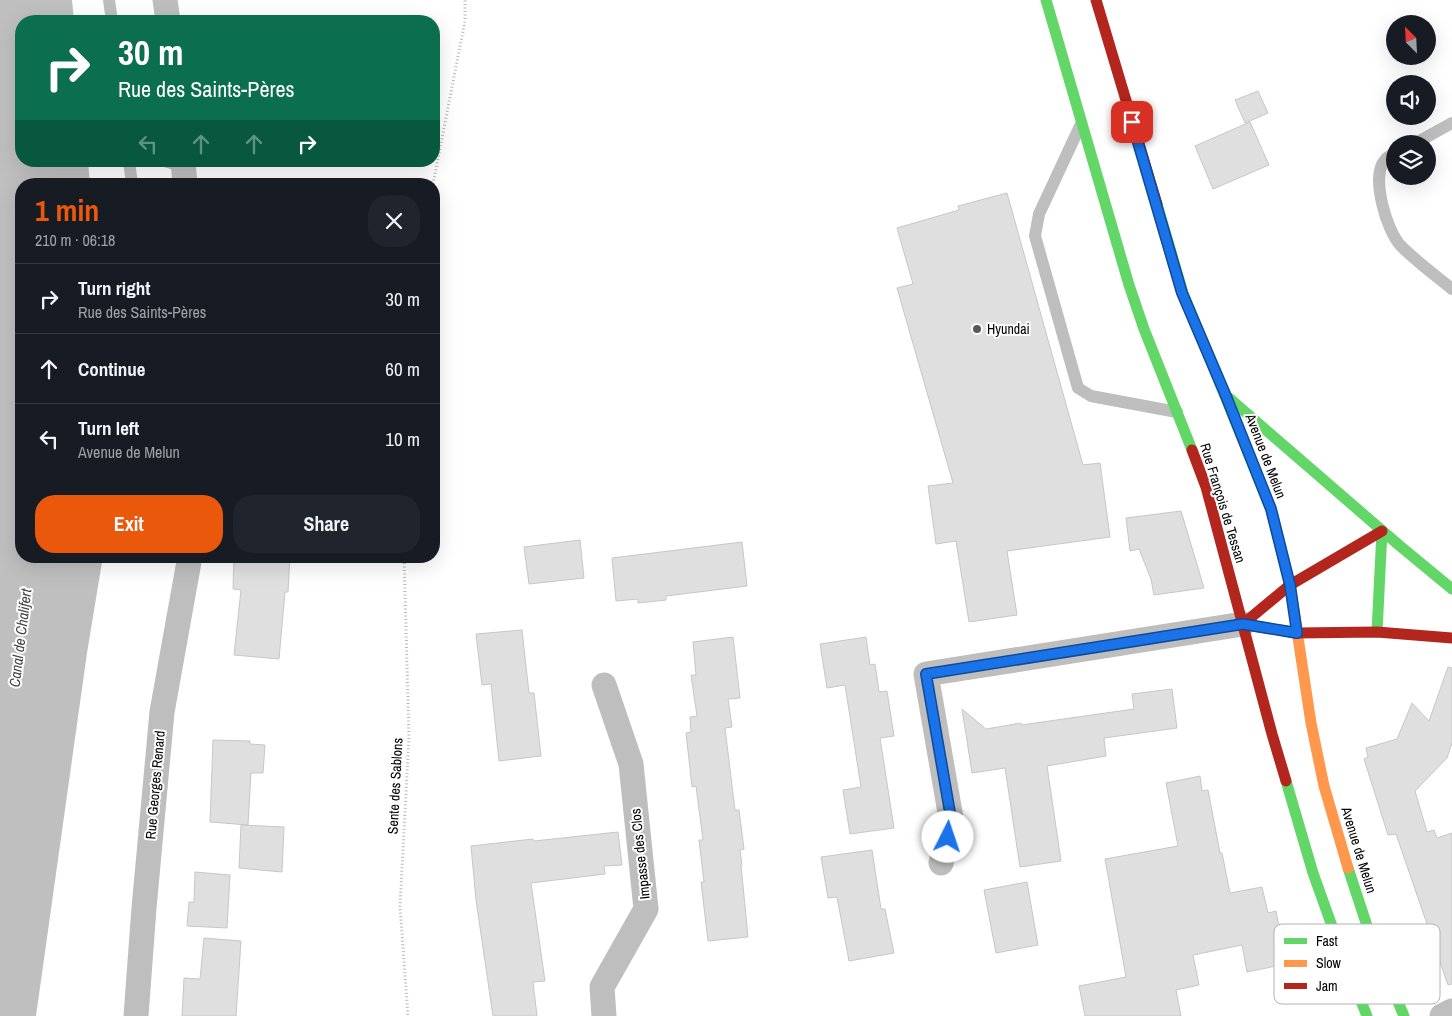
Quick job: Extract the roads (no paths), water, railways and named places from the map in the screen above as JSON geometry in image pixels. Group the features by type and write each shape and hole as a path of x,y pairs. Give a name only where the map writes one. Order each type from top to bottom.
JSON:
{"main road":[{"name":"Rue François de Tessan","path":"1046,0 1129,285 1144,329 1206,487 1272,734 1313,873 1331,924"},
{"name":"Avenue de Melun","path":"1096,0 1182,293 1271,509 1290,585 1311,723 1324,786 1366,924"},
{"path":"1226,396 1452,589"},
{"path":"1243,624 1290,585 1382,531"},
{"path":"1377,632 1382,531"},
{"path":"1243,624 1297,633 1377,632 1452,638"},
{"name":"Rue François de Tessan","path":"1363,1004 1368,1016"},
{"name":"Avenue de Melun","path":"1399,1004 1404,1016"}],"street":[{"path":"165,0 167,15"},
{"name":"Rue Georges Renard","path":"136,1016 162,712 189,563"},
{"path":"941,863 952,824 926,674 1243,624"},
{"name":"Impasse des Clos","path":"604,685 631,764 646,909 602,987 604,1016"},
{"path":"1442,1016 1452,1011"}],"lane":[{"path":"109,0 111,15"},
{"path":"1430,135 1452,123"},
{"path":"1081,124 1038,214 1035,236 1078,388 1091,396 1177,412"},
{"path":"1386,158 1379,173 1381,194 1388,224 1400,245 1452,289"}],"water":[{"name":"Canal de Chalifert","path":"0,0 72,0 73,15 15,15 15,167 89,167 89,178 15,178 15,563 102,563 87,653 36,1016 0,1016"}],"place":[{"name":"Hyundai","path":"977,329"}]}
